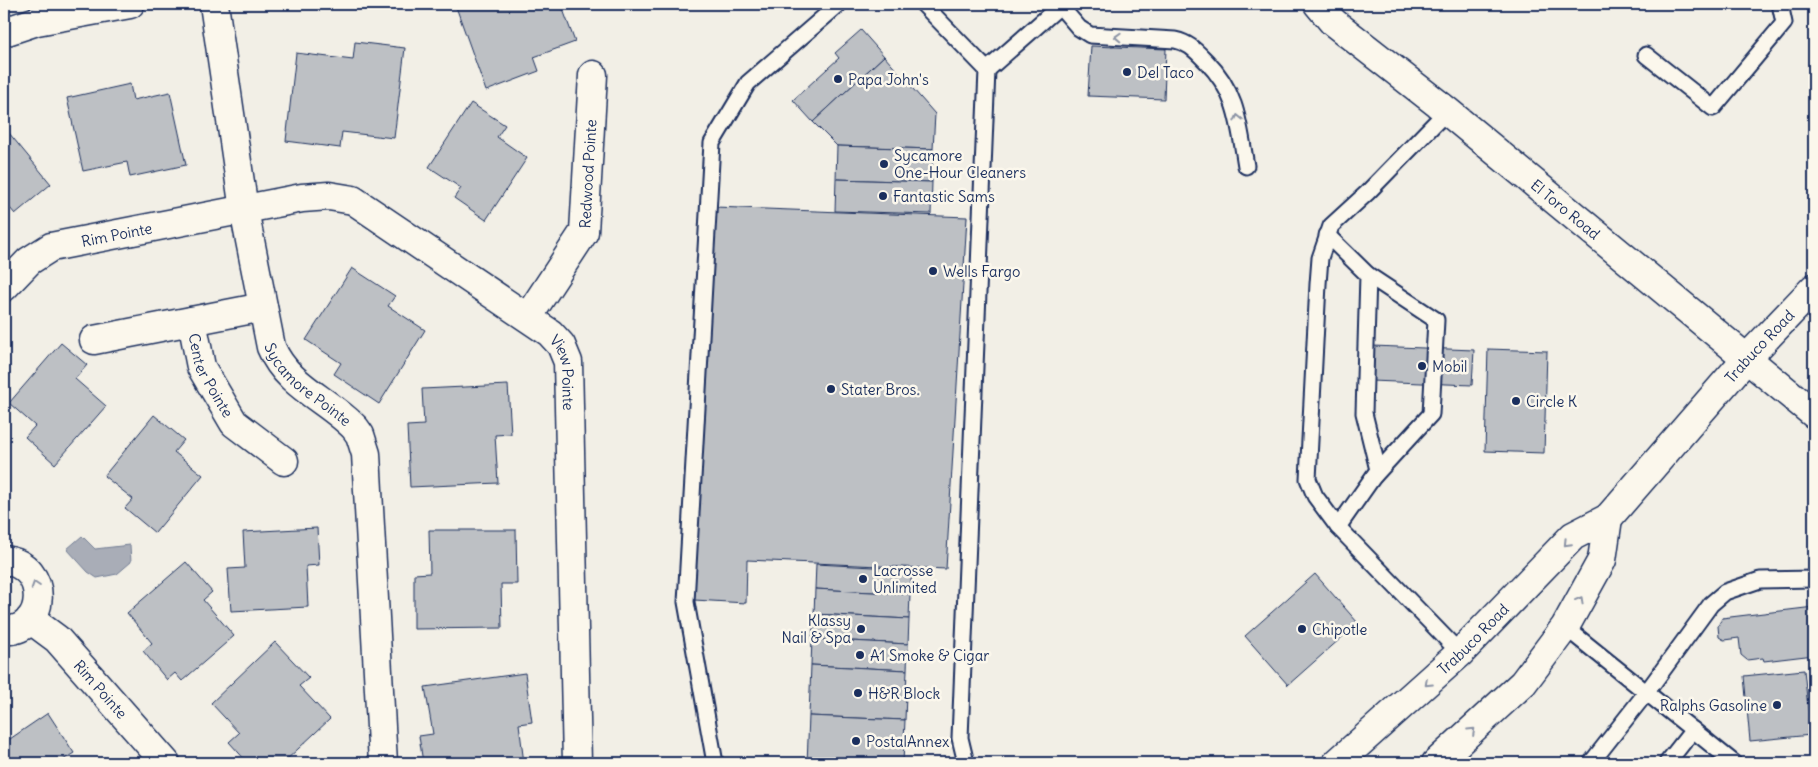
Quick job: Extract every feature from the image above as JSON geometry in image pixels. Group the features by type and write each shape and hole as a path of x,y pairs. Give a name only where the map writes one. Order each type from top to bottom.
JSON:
{"street":[{"path":"4,32 37,21 130,4"},
{"name":"Sycamore Pointe","path":"214,4 244,210 271,347 277,362 286,374 349,423 360,435 366,454 383,763"},
{"name":"El Toro Road","path":"1318,4 1333,22 1447,111 1682,303 1746,359 1814,414"},
{"name":"Redwood Pointe","path":"528,318 584,232 593,75"},
{"name":"View Pointe","path":"244,210 302,198 329,196 353,200 528,318 561,345 568,362 577,763"},
{"name":"Rim Pointe","path":"4,287 29,261 51,247 244,210"},
{"name":"Trabuco Road","path":"1337,763 1460,653 1573,536 1608,518 1746,359 1814,288"},
{"name":"Center Pointe","path":"94,340 262,307"},
{"name":"Center Pointe","path":"192,321 202,367 234,423 284,461"},
{"path":"1436,763 1523,683 1565,627 1602,560 1608,518"},
{"path":"4,560 14,562 28,570 36,582 39,598 30,619 23,625 4,630"},
{"name":"Rim Pointe","path":"30,619 57,639 166,763"}],"lane":[{"path":"715,763 686,602 712,143 748,83 839,4"},
{"path":"923,4 987,70"},
{"path":"1646,55 1714,108 1784,23 1780,4"},
{"path":"966,763 960,738 987,70 1061,5 1079,28 1090,35 1175,40 1188,43 1217,72 1230,92 1238,118 1246,166"},
{"path":"1447,111 1368,193 1331,226 1327,235 1320,258 1308,479 1315,496 1338,527 1460,653"},
{"path":"1327,235 1368,275 1436,320 1431,414 1373,477"},
{"path":"1338,527 1378,470 1364,413 1368,275"},
{"path":"1591,763 1646,693 1711,604 1725,592 1760,580 1814,579"},
{"path":"1565,627 1734,763"},
{"path":"1667,763 1692,730"}],"shaded area":[{"path":"82,536 95,549 130,545 131,562 117,574 97,578 88,572 67,549"}],"building":[{"path":"455,4 561,4 575,42 534,57 539,71 486,91"},
{"name":"Papa John's","path":"861,30 884,56 813,122 793,100 839,58 835,53"},
{"path":"355,42 405,48 394,138 342,132 340,148 286,141 296,53 353,60"},
{"name":"Del Taco","path":"1091,46 1166,49 1164,99 1088,96"},
{"path":"884,56 935,114 933,149 837,146 813,122"},
{"path":"130,84 133,100 170,92 186,165 130,177 127,162 83,171 67,98"},
{"path":"471,103 505,125 497,137 527,158 486,220 454,198 461,188 429,167"},
{"path":"4,127 51,184 15,214 4,201"},
{"name":"Sycamore One-Hour Cleaners","path":"837,146 933,149 932,182 836,179"},
{"name":"Fantastic Sams","path":"836,179 932,182 931,214 835,211"},
{"name":"Stater Bros.","path":"715,207 967,217 946,569 747,560 746,603 694,600"},
{"path":"352,268 395,296 388,306 425,330 379,404 334,374 341,363 306,340"},
{"path":"61,343 87,365 75,379 106,406 55,464 25,437 35,426 9,403"},
{"name":"Mobil","path":"1373,346 1474,350 1472,385 1371,381"},
{"name":"Circle K","path":"1488,349 1547,351 1544,453 1485,451"},
{"path":"508,385 511,434 495,435 498,483 410,487 407,426 424,425 422,389"},
{"path":"154,415 184,440 174,452 203,475 155,533 125,508 133,499 104,476"},
{"path":"317,528 319,565 306,566 308,607 231,611 228,569 245,568 243,532"},
{"path":"429,530 516,530 517,584 501,584 502,628 414,629 414,574 430,573"},
{"path":"186,562 212,592 203,600 234,636 182,681 175,673 167,680 143,651 152,643 127,613"},
{"name":"Lacrosse Unlimited","path":"816,564 912,569 910,594 815,589"},
{"name":"Chipotle","path":"1315,574 1358,623 1288,685 1245,636"},
{"path":"815,589 910,594 909,619 814,614"},
{"path":"1814,607 1814,655 1764,661 1763,658 1747,660 1741,655 1739,638 1724,640 1719,637 1718,626 1722,618"},
{"name":"Klassy Nail & Spa","path":"814,614 909,619 908,644 812,639"},
{"name":"A1 Smoke & Cigar","path":"812,639 908,644 907,670 811,665"},
{"path":"275,642 309,678 299,686 330,719 283,763 248,763 229,742 239,733 211,703"},
{"name":"H&R Block","path":"811,665 907,670 905,720 809,716"},
{"name":"Ralphs Gasoline","path":"1804,670 1811,735 1750,741 1744,676"},
{"path":"525,673 532,722 519,724 524,763 423,763 419,736 433,734 425,687"},
{"path":"48,713 74,753 63,760 65,763 4,763 4,743"},
{"name":"PostalAnnex","path":"809,716 905,720 903,763 807,763"}],"place":[{"name":"Del Taco","path":"1127,72"},
{"name":"Papa John's","path":"838,79"},
{"name":"Sycamore One-Hour Cleaners","path":"884,164"},
{"name":"Fantastic Sams","path":"883,196"},
{"name":"Wells Fargo","path":"933,271"},
{"name":"Mobil","path":"1422,366"},
{"name":"Stater Bros.","path":"831,389"},
{"name":"Circle K","path":"1516,401"},
{"name":"Lacrosse Unlimited","path":"863,579"},
{"name":"Klassy Nail & Spa","path":"861,629"},
{"name":"Chipotle","path":"1302,629"},
{"name":"A1 Smoke & Cigar","path":"860,655"},
{"name":"H&R Block","path":"858,693"},
{"name":"Ralphs Gasoline","path":"1777,705"},
{"name":"PostalAnnex","path":"856,741"}]}
